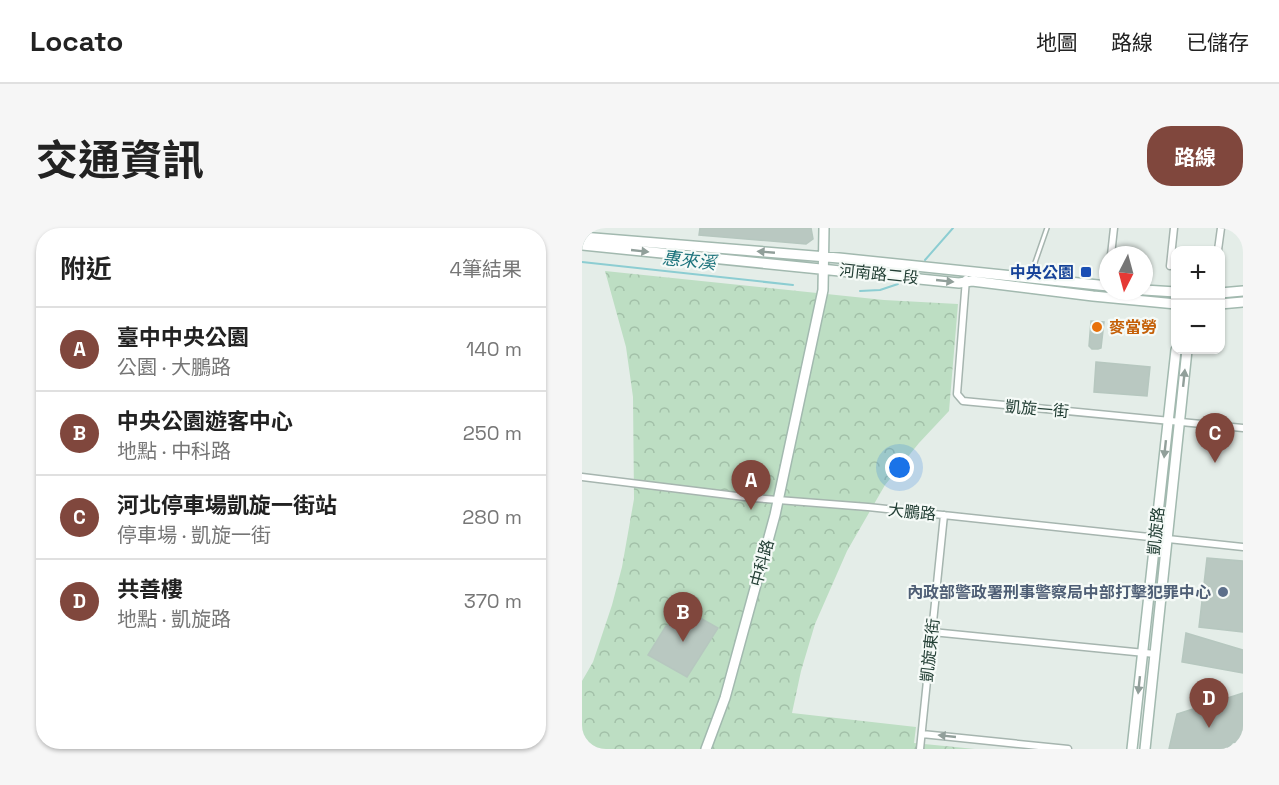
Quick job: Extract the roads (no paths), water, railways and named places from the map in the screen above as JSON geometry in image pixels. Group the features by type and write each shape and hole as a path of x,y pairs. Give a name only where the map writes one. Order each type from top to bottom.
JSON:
{"street":[{"name":"中科路","path":"706,749 725,698 778,500 823,290 824,228"},
{"path":"1112,246 1114,228"},
{"path":"1170,266 1174,228"},
{"path":"1219,246 1221,228"},
{"name":"河南路二段","path":"582,237 824,257 1171,303"},
{"name":"河南路二段","path":"582,245 959,283 966,277 1099,284"},
{"name":"凱旋一街","path":"966,277 957,394 963,401 1243,428"},
{"path":"1153,291 1171,292"},
{"path":"1225,293 1243,291"},
{"path":"1225,304 1243,302"},
{"name":"凱旋路","path":"1132,749 1176,354"},
{"name":"凱旋路","path":"1145,749 1187,354"},
{"name":"大鵬路","path":"582,477 778,500 1243,547"},
{"name":"凱旋東街","path":"920,749 944,515"},
{"path":"932,632 1155,654"},
{"path":"922,734 1068,749"}],"lane":[{"path":"1030,279 1047,228"}],"waterway":[{"name":"惠來溪","path":"925,260 953,228"},
{"name":"惠來溪","path":"582,262 793,285"},
{"name":"惠來溪","path":"860,291 880,290 898,284"}],"place":[{"name":"中央公園","path":"1086,272"},
{"name":"麥當勞","path":"1097,327"},
{"name":"河北停車場凱旋一街站","path":"1215,463"},
{"name":"臺中中央公園","path":"751,510"},
{"name":"內政部警政署刑事警察局中部打擊犯罪中心","path":"1223,592"},
{"name":"中央公園遊客中心","path":"683,642"},
{"name":"共善樓","path":"1209,728"}]}
